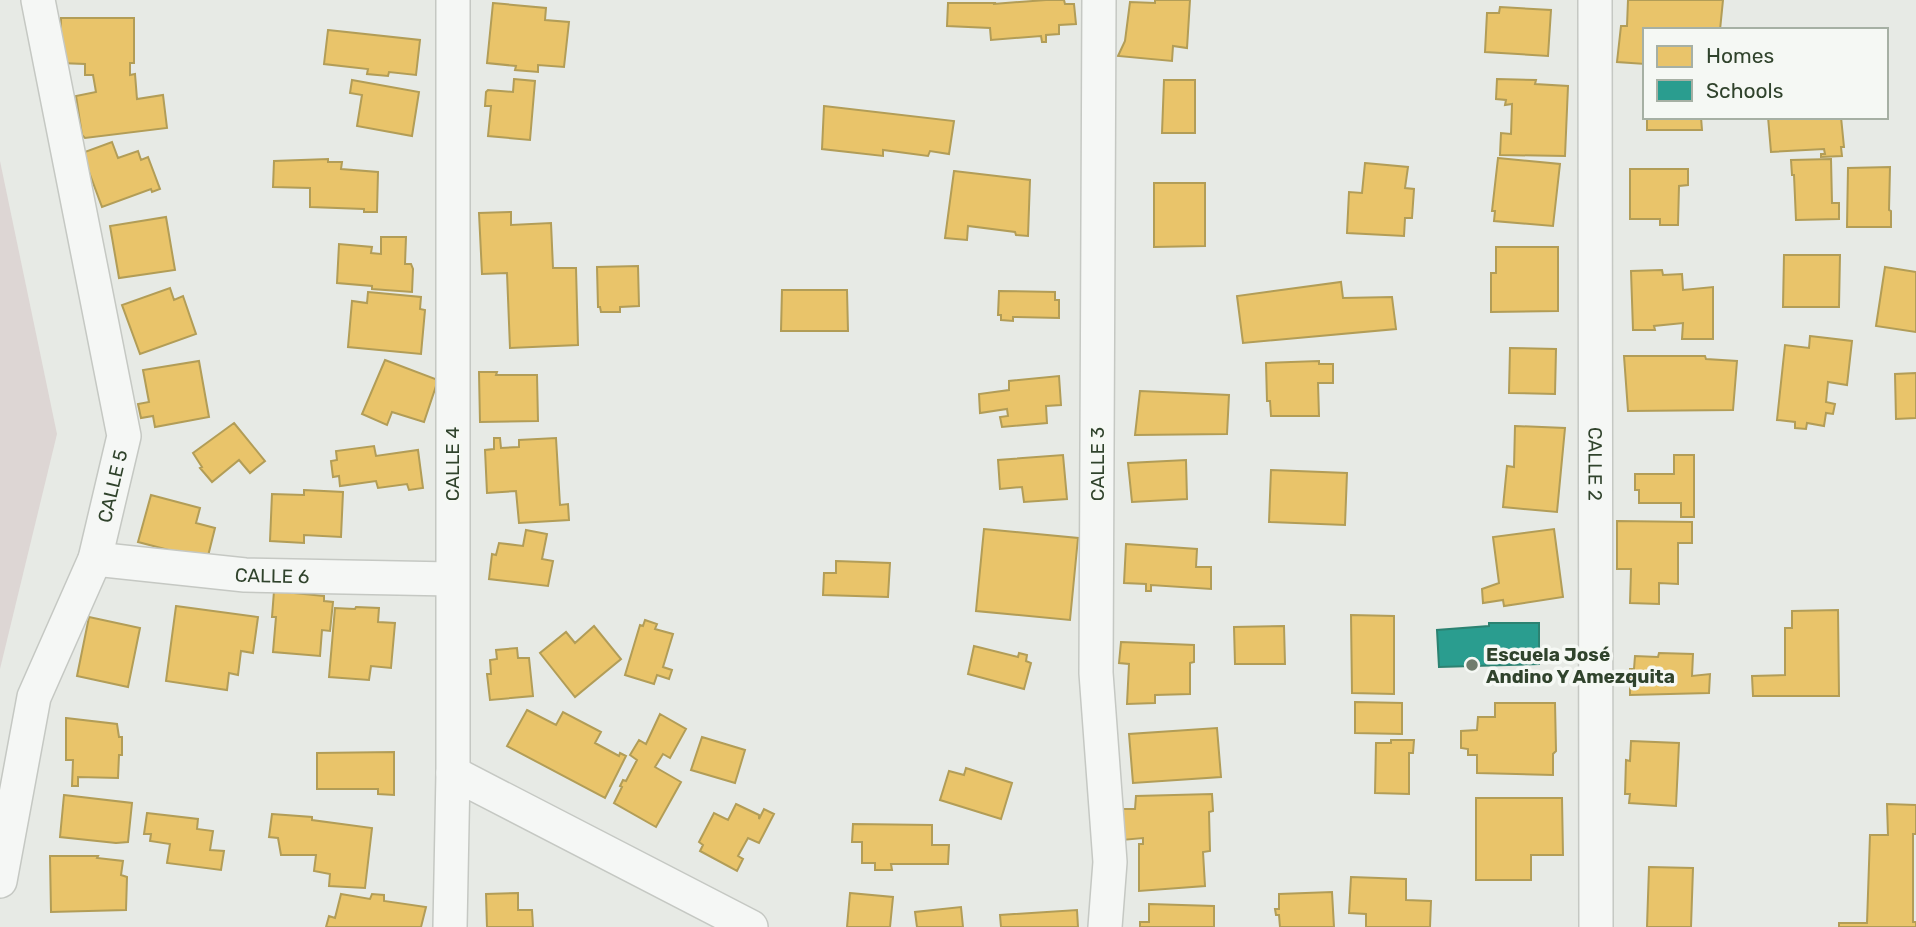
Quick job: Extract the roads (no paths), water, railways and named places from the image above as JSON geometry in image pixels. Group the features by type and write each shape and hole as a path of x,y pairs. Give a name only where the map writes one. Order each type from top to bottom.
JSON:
{"street":[{"name":"CALLE 5","path":"0,881 34,697 95,559 124,436 38,0"},
{"name":"CALLE 4","path":"450,927 453,773 453,0"},
{"name":"CALLE 3","path":"1098,0 1096,673 1110,862 1105,927"},
{"name":"CALLE 2","path":"1595,0 1596,927"},
{"name":"CALLE 6","path":"95,559 245,575 451,579"},
{"path":"453,773 751,927"}],"place":[{"name":"Escuela José Andino Y Amezquita","path":"1472,665"}]}
